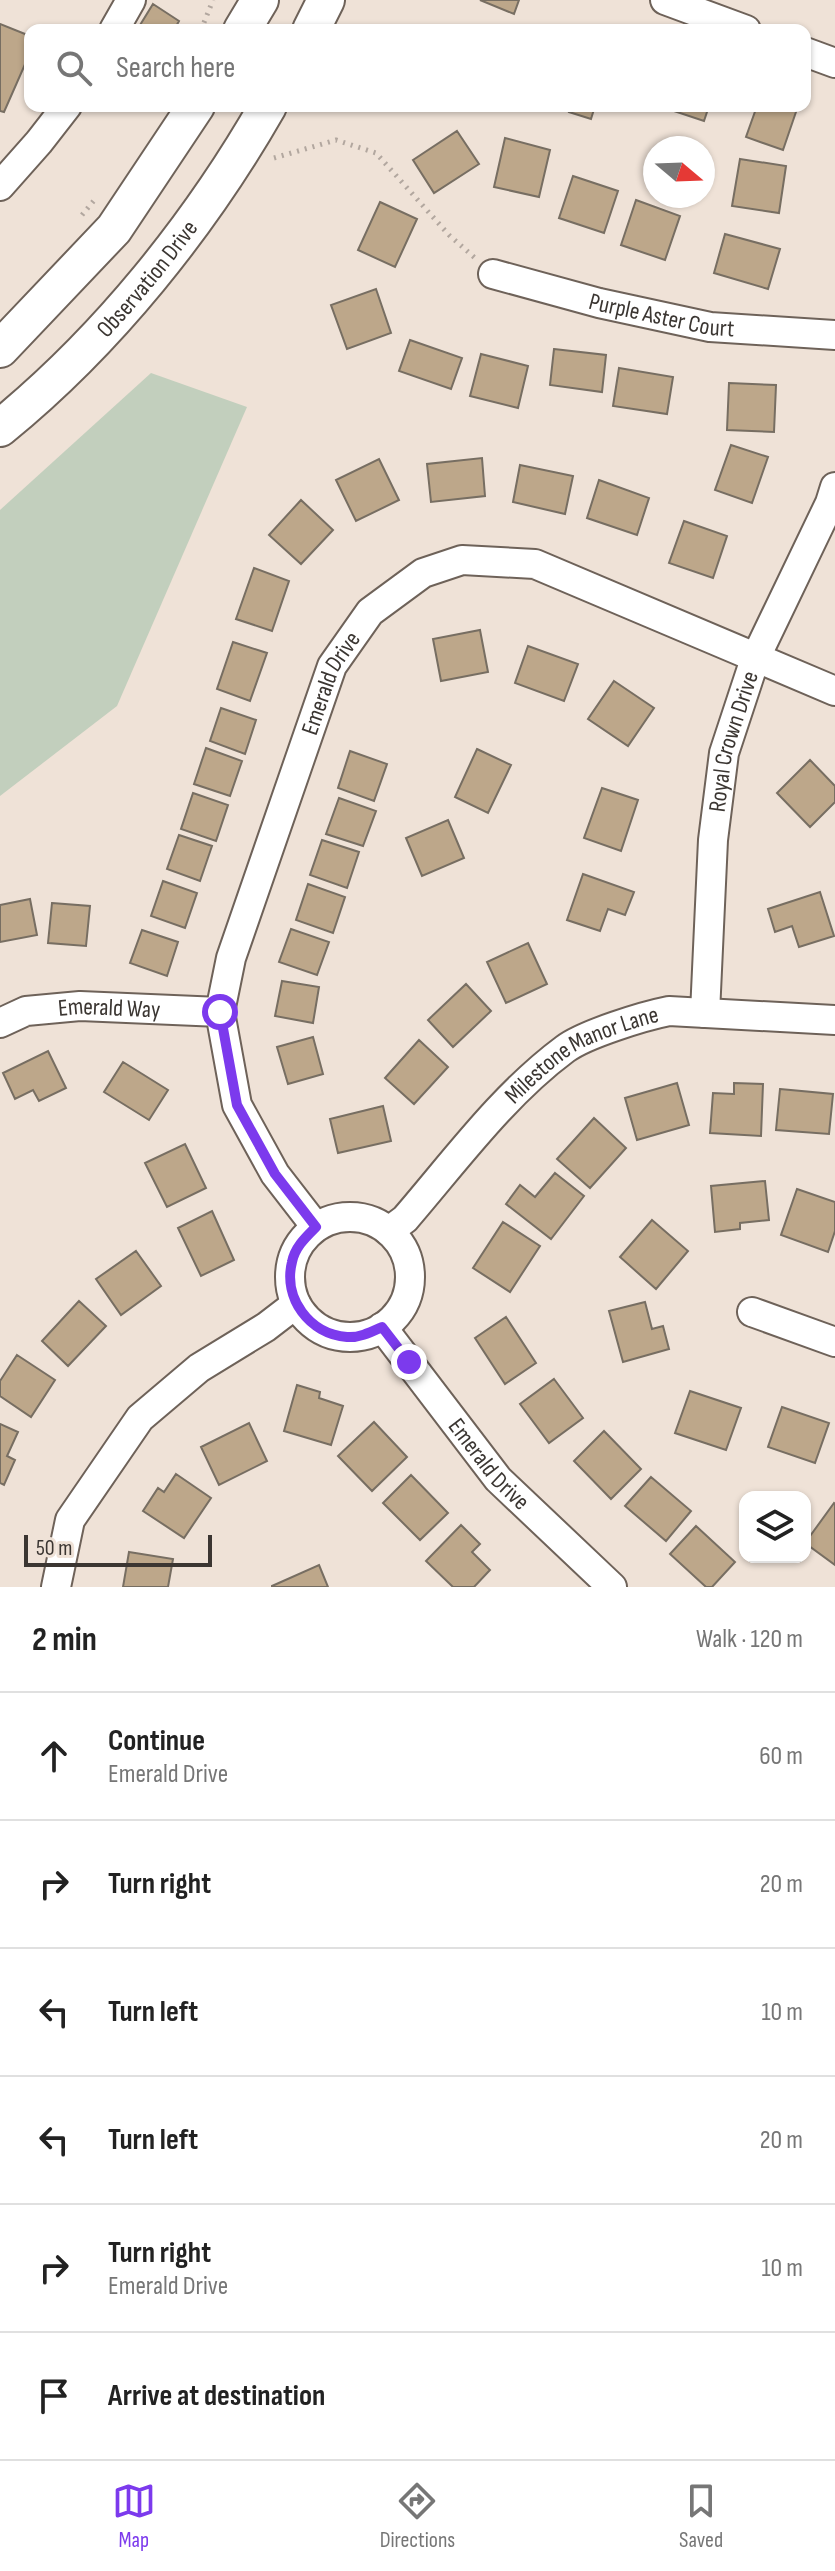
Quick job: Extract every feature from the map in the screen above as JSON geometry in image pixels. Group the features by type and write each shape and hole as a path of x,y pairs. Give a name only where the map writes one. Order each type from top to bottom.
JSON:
{"street":[{"path":"117,24 131,0"},
{"path":"246,24 260,0"},
{"path":"314,24 326,0"},
{"path":"665,0 730,24"},
{"path":"811,54 835,63"},
{"path":"0,186 62,112"},
{"path":"0,349 114,229 192,112"},
{"name":"Observation Drive","path":"0,428 78,356 177,245 218,187 264,112"},
{"name":"Purple Aster Court","path":"493,274 599,303 710,327 835,335"},
{"name":"Royal Crown Drive","path":"705,1013 713,840 724,753 755,659 835,487"},
{"name":"Emerald Drive","path":"316,1227 275,1174 237,1105 220,1012 231,958 332,666 370,612 423,573 462,560 535,564 835,691"},
{"name":"Emerald Way","path":"0,1023 26,1011 80,1006 220,1012"},
{"name":"Milestone Manor Lane","path":"389,1231 405,1219 509,1100 567,1047 644,1016 669,1011 835,1020"},
{"path":"351,1216 372,1220 389,1231 402,1247 410,1274 407,1294 397,1313 382,1327 363,1335 347,1337 326,1332 309,1321 296,1304 290,1281 292,1260 301,1241 316,1227 330,1220 351,1216"},
{"path":"56,1587 70,1520 140,1418 199,1368 266,1327 296,1304"},
{"path":"752,1312 835,1342"},
{"name":"Emerald Drive","path":"382,1327 498,1479 612,1587"}],"path":[{"path":"203,24 213,0"},
{"path":"274,158 336,140 376,153 449,235 493,274"},
{"path":"79,219 97,195"}],"green space":[{"path":"151,373 247,407 117,706 0,796 0,510"}],"building":[{"path":"480,0 519,0 514,14"},
{"path":"153,4 179,21 177,24 141,24"},
{"path":"0,24 24,34 24,67 4,112 0,111"},
{"path":"569,112 593,112 591,119"},
{"path":"677,112 707,112 704,121"},
{"path":"755,112 796,112 783,150 746,137"},
{"path":"457,131 479,164 434,193 413,160"},
{"path":"505,138 550,150 539,197 494,187"},
{"path":"740,159 786,166 779,213 732,206"},
{"path":"573,176 618,191 604,233 559,218"},
{"path":"636,200 643,203 643,208 658,208 680,216 665,260 621,245"},
{"path":"380,202 417,219 395,267 358,250"},
{"path":"725,234 780,249 768,289 714,273"},
{"path":"376,289 391,333 347,349 331,305"},
{"path":"410,340 462,358 451,389 399,371"},
{"path":"554,349 606,355 602,392 550,385"},
{"path":"481,354 528,366 518,408 470,396"},
{"path":"619,368 673,377 667,414 613,406"},
{"path":"729,383 776,385 774,432 727,430"},
{"path":"731,445 768,457 752,503 715,490"},
{"path":"482,458 485,496 431,502 427,464"},
{"path":"379,459 399,500 356,521 336,480"},
{"path":"520,465 573,476 565,514 513,502"},
{"path":"599,480 649,498 637,535 587,518"},
{"path":"301,500 333,530 301,564 269,535"},
{"path":"684,521 727,536 713,578 669,563"},
{"path":"254,568 289,581 272,631 236,619"},
{"path":"480,630 488,672 441,681 433,639"},
{"path":"233,642 267,653 250,701 217,689"},
{"path":"528,646 578,664 564,701 515,683"},
{"path":"614,681 654,708 628,746 588,719"},
{"path":"221,708 256,720 245,754 210,741"},
{"path":"206,748 242,761 230,796 194,784"},
{"path":"477,749 511,765 488,813 455,797"},
{"path":"350,751 387,764 374,801 338,788"},
{"path":"810,760 835,786 835,802 810,827 777,793"},
{"path":"602,788 638,800 621,851 584,838"},
{"path":"193,793 228,805 216,841 181,829"},
{"path":"339,798 376,811 363,846 326,834"},
{"path":"448,820 464,858 422,876 406,838"},
{"path":"179,835 212,846 200,881 167,869"},
{"path":"322,840 359,852 347,888 310,875"},
{"path":"583,874 634,892 625,915 608,909 600,931 567,920"},
{"path":"163,881 197,893 185,928 151,916"},
{"path":"308,884 345,897 333,933 296,920"},
{"path":"820,892 834,936 799,947 792,926 775,932 768,909"},
{"path":"30,899 37,935 0,942 0,905"},
{"path":"52,903 90,906 86,946 48,943"},
{"path":"291,929 329,942 317,975 279,962"},
{"path":"142,930 178,942 167,976 130,963"},
{"path":"528,943 547,984 506,1003 487,962"},
{"path":"282,981 319,987 313,1023 275,1016"},
{"path":"466,984 491,1011 453,1047 428,1020"},
{"path":"313,1037 323,1074 288,1084 277,1047"},
{"path":"419,1040 448,1067 414,1104 385,1078"},
{"path":"48,1051 66,1088 39,1101 33,1090 15,1099 3,1073"},
{"path":"123,1062 168,1090 149,1120 104,1092"},
{"path":"677,1083 689,1125 637,1140 625,1098"},
{"path":"734,1083 763,1084 761,1136 710,1133 713,1093 734,1094"},
{"path":"780,1089 833,1094 829,1134 776,1130"},
{"path":"383,1106 391,1141 338,1153 330,1119"},
{"path":"594,1118 626,1148 590,1188 557,1159"},
{"path":"185,1144 206,1188 167,1207 145,1163"},
{"path":"555,1173 584,1196 551,1239 506,1204 520,1185 535,1197"},
{"path":"765,1181 769,1220 740,1223 740,1229 715,1232 711,1186"},
{"path":"797,1189 835,1202 835,1231 828,1252 781,1235"},
{"path":"212,1211 234,1260 201,1276 178,1228"},
{"path":"652,1220 688,1251 656,1289 620,1257"},
{"path":"503,1222 540,1246 510,1292 473,1268"},
{"path":"136,1251 161,1286 121,1315 96,1279"},
{"path":"79,1301 106,1326 68,1366 42,1341"},
{"path":"645,1302 652,1329 663,1326 669,1349 623,1362 609,1311"},
{"path":"506,1317 536,1363 505,1384 475,1338"},
{"path":"17,1355 55,1380 31,1417 0,1396 0,1381"},
{"path":"554,1379 583,1418 549,1443 520,1404"},
{"path":"297,1385 320,1392 319,1398 343,1406 331,1445 284,1431"},
{"path":"690,1391 741,1408 726,1450 675,1433"},
{"path":"782,1407 829,1423 815,1463 768,1447"},
{"path":"374,1422 407,1457 372,1491 338,1456"},
{"path":"249,1423 267,1461 219,1485 201,1447"},
{"path":"0,1424 18,1432 7,1456 15,1460 4,1485 0,1483"},
{"path":"604,1431 641,1469 611,1499 574,1461"},
{"path":"176,1474 211,1498 184,1538 143,1511 158,1488 164,1492"},
{"path":"411,1475 448,1513 420,1540 383,1503"},
{"path":"651,1477 691,1511 666,1541 625,1506"},
{"path":"834,1503 835,1565 811,1547 811,1535"},
{"path":"461,1525 480,1544 472,1552 490,1570 474,1587 453,1587 426,1561"},
{"path":"696,1526 735,1562 712,1587 706,1587 670,1554"},
{"path":"129,1552 173,1559 168,1587 123,1587"},
{"path":"319,1565 328,1587 272,1587 272,1586"}],"route":[{"path":"220,1012 237,1105 275,1174 316,1227 301,1241 292,1260 290,1281 296,1304 309,1321 326,1332 347,1337 363,1335 382,1327 409,1362"}]}
